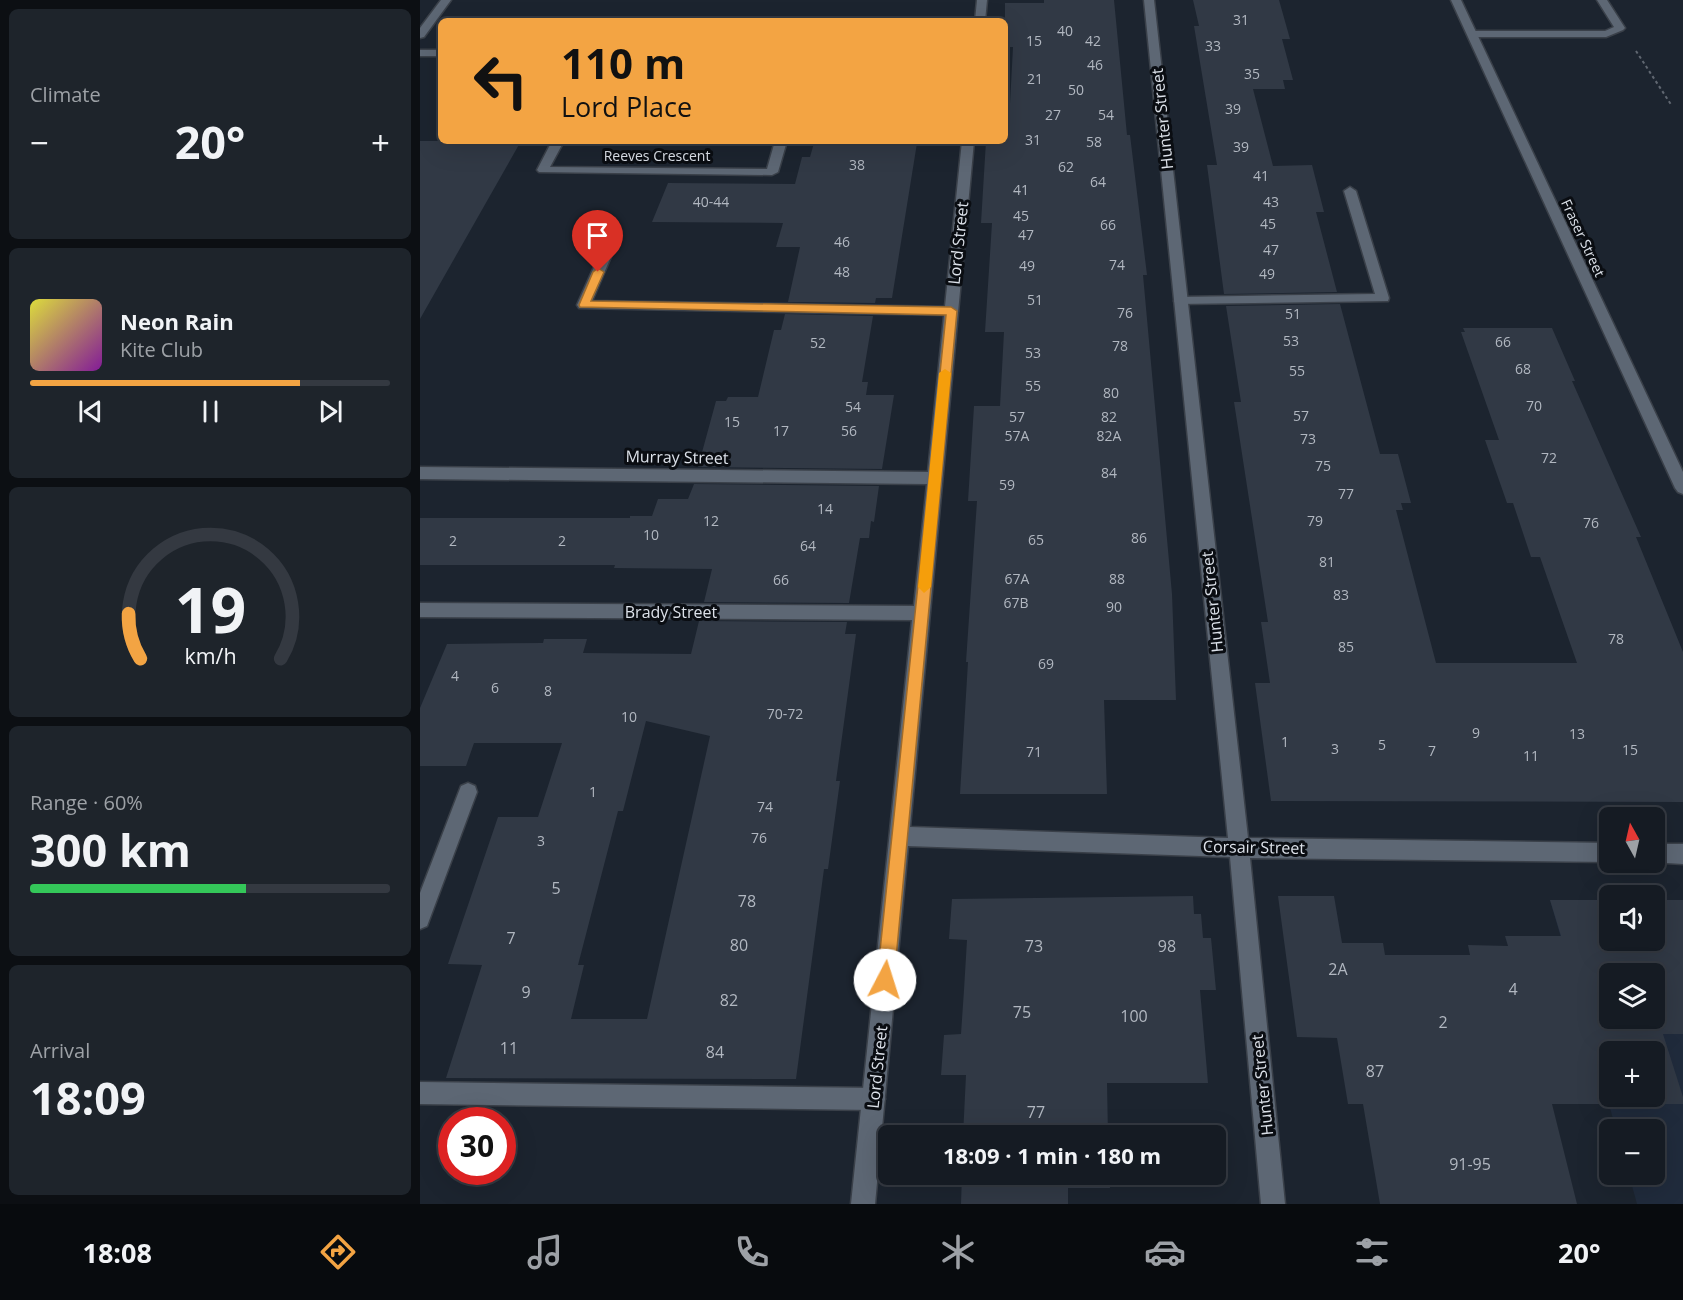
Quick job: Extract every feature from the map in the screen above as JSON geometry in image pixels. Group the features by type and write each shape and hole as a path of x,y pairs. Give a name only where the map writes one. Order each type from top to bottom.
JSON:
{"street":[{"path":"420,35 446,0"},
{"path":"980,18 982,0"},
{"name":"Hunter Street","path":"1149,0 1239,848 1273,1204"},
{"name":"Fraser Street","path":"1456,0 1683,488"},
{"path":"1472,34 1606,34 1620,28 1602,0"},
{"path":"420,53 438,53"},
{"name":"Reeves Crescent","path":"556,144 543,170 772,172 780,144"},
{"name":"Lord Street","path":"863,1204 968,144"},
{"path":"1181,301 1383,298 1350,192"},
{"path":"613,238 584,305 951,311"},
{"name":"Murray Street","path":"420,473 934,478"},
{"name":"Brady Street","path":"420,610 922,614"},
{"path":"420,919 468,792"},
{"name":"Corsair Street","path":"899,836 1239,848 1599,853"},
{"path":"1665,854 1683,854"},
{"path":"420,1093 874,1099"}],"path":[{"path":"1620,28 1672,106"}],"shaded area":[{"path":"1550,900 1599,900 1599,951 1665,951 1665,925 1683,900 1683,1204 1637,1204 1632,1185 1665,1185 1665,1119 1613,1119 1610,1107 1665,1107 1665,1041 1599,1041 1599,1070"}],"building":[{"path":"1044,0 1114,0 1127,135 1130,135 1147,275 1143,275 1172,594 1176,700 1104,700 1107,794 960,794 977,501 968,501 974,406 1000,406 1004,332 985,332 992,223 981,223 986,144 1008,144 1013,47 1008,47 1008,18 1005,18 1005,3 1044,3"},
{"path":"1193,0 1279,0 1290,39 1282,39 1293,80 1283,80 1285,89 1253,89 1273,166 1312,165 1324,212 1316,212 1337,292 1224,294 1207,165 1217,165 1194,26 1199,26"},
{"path":"420,141 438,141 438,144 519,144 420,319"},
{"path":"814,144 917,144 892,298 876,298 875,303 788,302 800,247 776,247 783,223 652,222 668,183 795,184 802,157 810,157"},
{"path":"1340,304 1380,454 1398,454 1411,503 1401,503 1403,510 1396,510 1436,663 1577,663 1540,557 1531,557 1513,503 1507,503 1485,440 1499,440 1461,332 1465,332 1463,328 1552,328 1575,381 1572,381 1641,537 1636,537 1683,652 1683,802 1271,801 1255,683 1270,683 1261,622 1268,622 1234,402 1241,402 1226,306"},
{"path":"785,314 873,316 862,382 868,382 866,395 894,395 882,469 698,467 716,401 726,401 728,397 758,397 774,330 781,330"},
{"path":"694,484 879,486 874,522 871,521 869,538 860,538 849,603 704,602 712,569 614,568 615,565 420,565 420,518 630,518 630,516 652,516 658,499 688,499"},
{"path":"699,621 847,622 845,634 856,634 836,781 840,781 828,869 824,869 796,1079 446,1078 482,965 448,964 498,817 538,817 562,743 474,743 466,766 420,766 420,708 447,644 543,643 544,639 587,639 583,653 691,654","holes":["646,721 710,736 647,1019 571,1019 584,965 578,965 618,811 623,811"]},
{"path":"1193,896 1194,914 1201,914 1203,938 1211,938 1216,990 1200,990 1208,1083 1107,1083 1108,1125 964,1125 966,1075 941,1075 944,1035 961,1034 964,990 967,940 949,939 952,899"},
{"path":"1278,896 1334,896 1342,943 1383,943 1385,955 1470,955 1468,945 1508,946 1505,936 1561,936 1550,900 1599,900 1599,951 1665,951 1665,900 1683,900 1683,1034 1663,1034 1683,1097 1683,1104 1665,1104 1665,1041 1599,1041 1599,1104 1552,1104 1577,1204 1380,1204 1363,1104 1348,1104 1337,1038 1297,1037"},
{"path":"962,1185 1110,1185 1110,1188 1068,1188 1068,1204 961,1204"}],"slow traffic":[{"path":"924,587 945,373"}],"route":[{"path":"598,272 584,305 951,311 885,980"}]}
